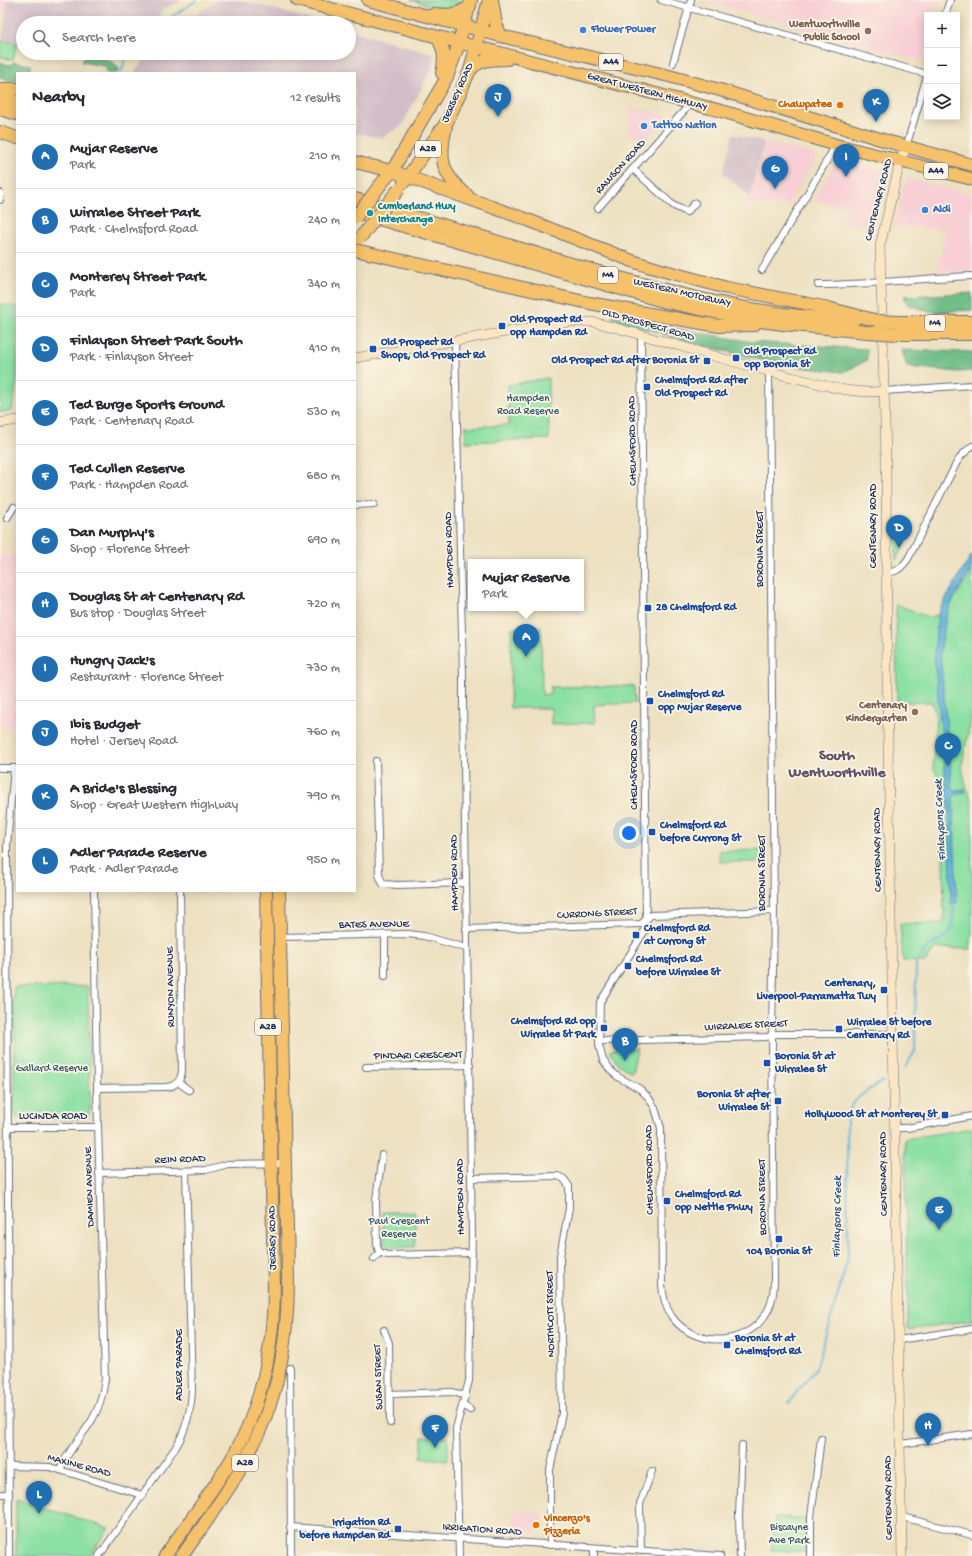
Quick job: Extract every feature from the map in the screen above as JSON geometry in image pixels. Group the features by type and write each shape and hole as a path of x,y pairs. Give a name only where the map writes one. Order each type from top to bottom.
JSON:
{"highway":[{"name":"GREAT WESTERN HIGHWAY","path":"297,0 691,103 900,162 972,179"},
{"name":"GREAT WESTERN HIGHWAY","path":"368,0 481,31 669,76 720,90 906,147 972,165"},
{"name":"A28","path":"481,31 489,0"},
{"path":"492,0 496,24 501,36"},
{"path":"411,12 441,15 456,14 463,11 470,3"},
{"name":"A28","path":"459,43 470,3"},
{"name":"JERSEY ROAD","path":"358,242 408,177 448,120 470,70 481,31"},
{"path":"436,37 442,45 445,59 436,97"},
{"name":"JERSEY ROAD","path":"356,217 392,171 436,97 447,77 459,43"},
{"path":"470,70 477,63 483,60 520,58"},
{"path":"0,89 16,89"},
{"path":"0,97 16,102"},
{"path":"0,109 16,114"},
{"path":"448,120 442,144 442,157 447,172 456,186 469,196 496,209"},
{"path":"0,126 16,131"},
{"path":"0,132 16,138"},
{"path":"356,162 392,171 661,270 727,288 824,307 870,323"},
{"name":"WESTERN MOTORWAY","path":"356,199 639,284 723,304 898,328 972,334"},
{"name":"WESTERN MOTORWAY","path":"356,212 651,298 722,314 783,324 870,323"},
{"path":"356,250 589,302 702,324 719,326 783,324"},
{"name":"WESTERN MOTORWAY","path":"898,328 972,322"},
{"name":"JERSEY ROAD","path":"165,1556 215,1485 235,1452 253,1414 263,1382 270,1348 274,1310 266,892"},
{"name":"JERSEY ROAD","path":"182,1556 244,1466 259,1435 276,1383 283,1352 286,1322 285,1162 279,892"}],"main road":[{"name":"CENTENARY ROAD","path":"902,1556 886,573 886,458 880,246 900,162 906,147"},
{"name":"OLD PROSPECT ROAD","path":"356,358 570,322 593,322 769,372 848,390 869,393 884,391"},
{"path":"0,423 16,420"}],"street":[{"path":"661,0 924,74"},
{"path":"673,63 691,0"},
{"path":"946,12 950,0"},
{"path":"906,147 924,84"},
{"name":"RAWSON ROAD","path":"598,208 691,103"},
{"path":"762,270 836,145"},
{"path":"633,169 674,206 687,212 696,203"},
{"path":"0,194 0,200"},
{"path":"818,285 857,285 972,276"},
{"name":"CHELMSFORD ROAD","path":"641,335 646,920 644,932 600,1002 599,1041 600,1052 606,1065 618,1077 636,1086 644,1093 655,1108 659,1119 661,1128 662,1285 666,1306 675,1321 685,1329 700,1337 717,1340"},
{"name":"HAMPDEN ROAD","path":"455,341 463,677 466,948 470,1065 472,1253 469,1381 456,1428 459,1556"},
{"name":"BORONIA STREET","path":"717,1340 735,1338 755,1327 766,1313 774,1293 772,1035 774,911 769,372"},
{"path":"884,391 972,385"},
{"path":"886,573 900,570 908,559 957,462 972,446"},
{"path":"356,505 374,504"},
{"path":"376,761 379,875 383,884 466,883"},
{"path":"0,768 16,768 7,846 9,1556"},
{"name":"DAMIEN AVENUE","path":"60,1470 64,1460 95,1416 103,1392 104,1379 94,892"},
{"name":"RUNYON AVENUE","path":"178,1082 182,1071 180,892"},
{"name":"CURRONG STREET","path":"466,929 640,924 651,915 774,911"},
{"name":"BATES AVENUE","path":"280,937 408,934 424,936 466,948"},
{"path":"385,935 385,976"},
{"name":"WIRRALEE STREET","path":"599,1041 776,1034 893,1034"},
{"name":"PINDARI CRESCENT","path":"366,1067 470,1065"},
{"path":"97,1088 166,1087 173,1086 178,1082 189,1090"},
{"path":"0,1112 8,1112"},
{"path":"895,1128 907,1128 972,1116"},
{"name":"LUCINDA ROAD","path":"8,1127 98,1127"},
{"path":"382,1155 376,1200 377,1245 380,1252 387,1255 472,1253"},
{"name":"REIN ROAD","path":"99,1173 211,1170 228,1164 285,1162"},
{"name":"ADLER PARADE","path":"99,1556 178,1443 185,1428 191,1403 186,1171"},
{"name":"NORTHCOTT STREET","path":"471,1178 558,1176 564,1179 569,1186 569,1211 560,1256 562,1413 550,1468 550,1545"},
{"path":"374,1259 380,1252"},
{"name":"SUSAN STREET","path":"384,1330 388,1343 390,1423"},
{"path":"898,1340 972,1330"},
{"path":"290,1368 291,1556"},
{"path":"390,1394 453,1392 466,1396"},
{"path":"463,1405 470,1410"},
{"path":"901,1444 972,1434"},
{"path":"811,1556 811,1517 821,1438"},
{"path":"740,1556 739,1515 742,1445"},
{"name":"MAXINE ROAD","path":"9,1466 47,1466 142,1495"},
{"path":"641,1551 640,1504 652,1471"},
{"path":"0,1494 9,1494"},
{"path":"902,1517 972,1535"},
{"name":"IRRIGATION ROAD","path":"290,1527 720,1556"},
{"path":"594,1548 594,1556"}],"shaded area":[{"path":"0,0 8,0 7,11 0,10"},
{"path":"8,0 182,0 162,10 158,16 16,16 16,43 2,41"},
{"path":"218,0 240,0 298,16 194,16"},
{"name":"Wentworthville Public School","path":"702,0 940,0 937,12 924,12 923,62"},
{"path":"356,32 435,54 433,67 402,125 382,138 356,133 356,72 135,72 136,69 144,60 356,60"},
{"name":"Tattoo Nation","path":"632,106 668,116 646,139 628,136"},
{"path":"733,134 764,142 750,197 723,173"},
{"path":"764,142 814,154 816,158 789,204 743,205 750,197"},
{"path":"840,161 882,171 884,176 874,225 840,225 849,208 814,200 835,163"},
{"path":"909,178 972,195 972,270 936,273 946,230 893,227 905,181"},
{"path":"0,555 16,555 16,728 0,728"},
{"path":"513,1511 543,1514 543,1528 540,1530 514,1529"}],"green space":[{"path":"411,0 461,0 450,7 444,8"},
{"path":"0,41 16,43 13,60 0,57"},
{"path":"83,60 108,60 119,69 118,72 107,72 105,66 82,62"},
{"path":"0,62 9,65 15,62 30,65 30,70 33,72 16,72 16,82 0,78"},
{"path":"972,293 972,310 933,312 908,305 904,296"},
{"path":"0,304 16,307 16,385 12,411 0,412"},
{"path":"613,315 682,330 752,342 867,349 867,360 843,372 806,368 758,359 698,344 615,320 612,318"},
{"path":"902,350 972,352 972,371 959,372 907,367"},
{"name":"Hampden Road Reserve","path":"548,378 549,439 466,442 466,425 469,427 509,425 508,385"},
{"path":"895,535 910,535 896,560"},
{"path":"972,571 972,714 962,765 965,782 972,802 972,938 970,949 935,948 926,962 903,961 900,924 944,923 942,784 933,767 936,717 932,702 897,702 896,604 930,618 948,609"},
{"path":"541,627 542,695 551,694 550,687 634,686 635,703 594,705 595,723 551,724 551,708 510,708 511,628"},
{"path":"763,850 763,862 720,862 719,851"},
{"name":"Gallard Reserve","path":"88,986 90,1109 88,1117 81,1119 23,1119 16,1117 14,1110 14,987"},
{"path":"637,1049 632,1073 618,1064 610,1051 612,1050"},
{"path":"972,1128 972,1320 908,1330 905,1139"},
{"name":"Paul Crescent Reserve","path":"383,1212 415,1212 415,1247 387,1247 384,1244"},
{"path":"422,1437 448,1437 448,1460 421,1458"},
{"path":"16,1499 109,1528 89,1556 16,1556"},
{"name":"Biscayne Ave Park","path":"775,1517 807,1519 807,1552 771,1550"}],"water":[{"path":"972,554 972,568 954,597 947,614 940,652 952,787 956,790 965,789 965,793 957,794 953,798 957,903 951,904 950,824 934,655 938,615 941,607"}],"waterway":[{"path":"173,16 197,0"},
{"path":"121,72 125,60"},
{"name":"Finlaysons Creek","path":"905,1068 915,1051 916,965 922,953 926,949 950,933 954,903"},
{"name":"Finlaysons Creek","path":"789,1404 816,1369 848,1259 847,1120 849,1112 855,1101 860,1096 883,1081"}],"place":[{"name":"Flower Power","path":"583,30"},
{"name":"Wentworthville Public School","path":"868,31"},
{"name":"Chawpatee","path":"840,105"},
{"name":"Ibis Budget","path":"498,117"},
{"name":"A Bride's Blessing","path":"876,122"},
{"name":"Tattoo Nation","path":"644,126"},
{"name":"Hungry Jack's","path":"846,177"},
{"name":"Dan Murphy's","path":"775,189"},
{"name":"Aldi","path":"925,210"},
{"name":"Cumberland Hwy Interchange","path":"370,213"},
{"name":"Old Prospect Rd opp Hampden Rd","path":"502,326"},
{"name":"Old Prospect Rd Shops, Old Prospect Rd","path":"373,349"},
{"name":"Old Prospect Rd opp Boronia St","path":"736,358"},
{"name":"Old Prospect Rd after Boronia St","path":"707,361"},
{"name":"Chelmsford Rd after Old Prospect Rd","path":"647,387"},
{"name":"Finlayson Street Park South","path":"899,548"},
{"name":"28 Chelmsford Rd","path":"648,608"},
{"name":"Mujar Reserve","path":"526,657"},
{"name":"Chelmsford Rd opp Mujar Reserve","path":"650,701"},
{"name":"Centenary Kindergarten","path":"915,712"},
{"name":"Monterey Street Park","path":"948,766"},
{"name":"Chelmsford Rd before Currong St","path":"652,832"},
{"name":"Chelmsford Rd at Currong St","path":"636,935"},
{"name":"Chelmsford Rd before Wirralee St","path":"628,966"},
{"name":"Centenary, Liverpool-Parramatta Twy","path":"884,990"},
{"name":"Chelmsford Rd opp Wirralee St Park","path":"604,1028"},
{"name":"Wirralee St before Centenary Rd","path":"839,1029"},
{"name":"Wirralee Street Park","path":"625,1061"},
{"name":"Boronia St at Wirralee St","path":"767,1063"},
{"name":"Boronia St after Wirralee St","path":"778,1101"},
{"name":"Hollywood St at Monterey St","path":"945,1115"},
{"name":"Chelmsford Rd opp Nettle Phwy","path":"667,1201"},
{"name":"Ted Burge Sports Ground","path":"939,1230"},
{"name":"104 Boronia St","path":"779,1239"},
{"name":"Boronia St at Chelmsford Rd","path":"727,1345"},
{"name":"Douglas St at Centenary Rd","path":"928,1446"},
{"name":"Ted Cullen Reserve","path":"435,1448"},
{"name":"Adler Parade Reserve","path":"39,1514"},
{"name":"Vincenzo's Pizzeria","path":"536,1525"},
{"name":"Irrigation Rd before Hampden Rd","path":"398,1529"}],"district":[{"name":"South Wentworthville","path":"837,764"}]}
